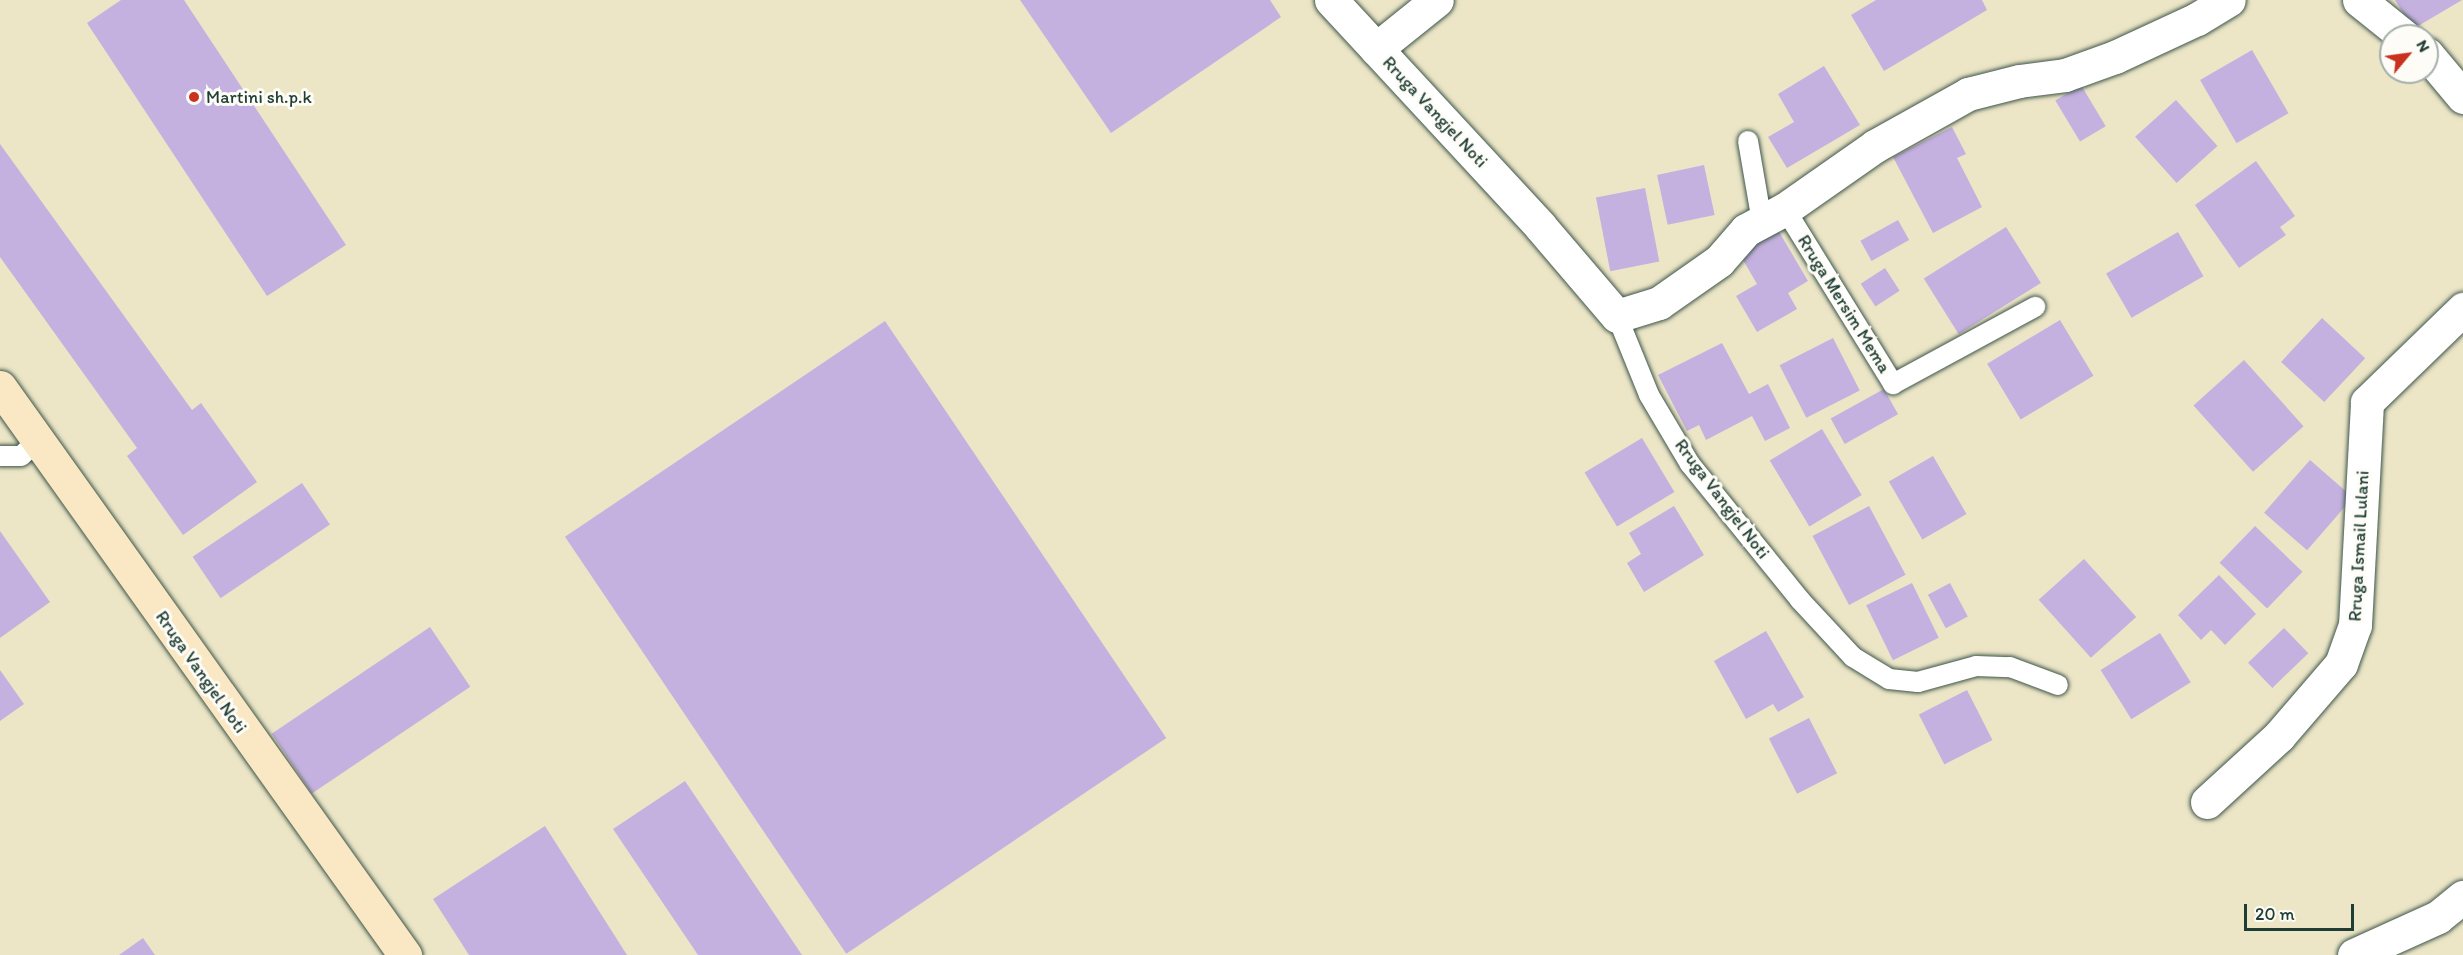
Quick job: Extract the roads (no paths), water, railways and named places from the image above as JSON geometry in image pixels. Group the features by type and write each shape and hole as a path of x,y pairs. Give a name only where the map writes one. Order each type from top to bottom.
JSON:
{"main road":[{"name":"Rruga Vangjel Noti","path":"0,387 405,955"}],"street":[{"name":"Rruga Vangjel Noti","path":"1331,0 1540,226 1617,316"},
{"path":"1376,49 1437,0"},
{"path":"1617,316 1659,303 1719,261 1746,230 1774,215 1875,146 1968,94 2019,81 2065,75 2115,57 2191,10 2229,0"},
{"path":"2359,0 2389,24"},
{"path":"2439,68 2463,97"},
{"name":"Rruga Ismail Lulani","path":"2206,802 2279,736 2341,664 2355,625 2367,402 2463,309"},
{"path":"2354,955 2438,917 2463,897"}],"lane":[{"path":"1749,141 1774,215"},
{"name":"Rruga Mersim Mema","path":"1774,215 1893,384 2035,307"},
{"name":"Rruga Vangjel Noti","path":"1617,316 1649,395 1690,464 1800,600 1853,657 1889,679 1918,682 1976,666 2010,667 2058,685"},
{"path":"0,456 21,456 38,440"}],"place":[{"name":"Martini sh.p.k","path":"194,97"}]}
